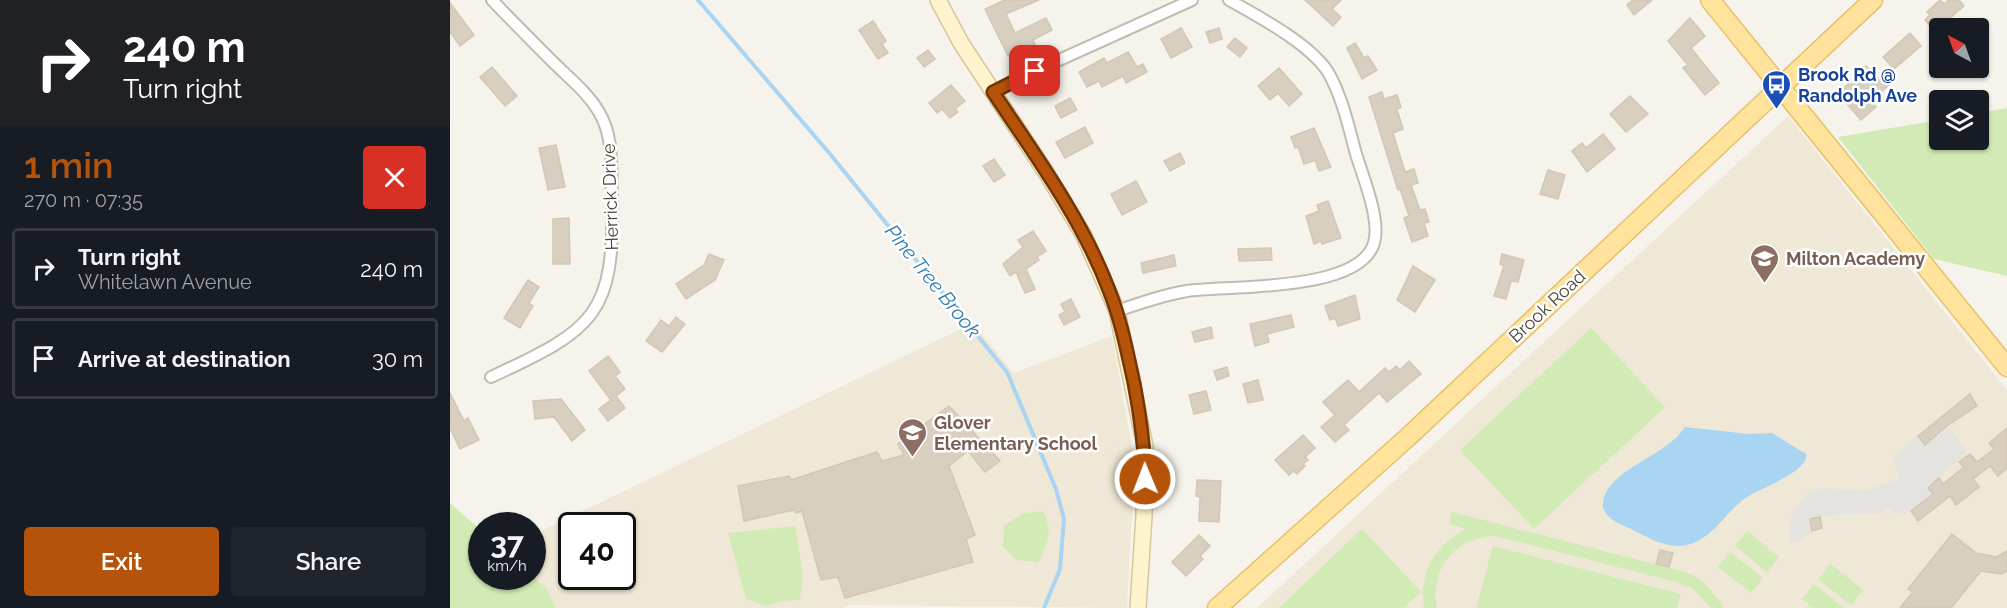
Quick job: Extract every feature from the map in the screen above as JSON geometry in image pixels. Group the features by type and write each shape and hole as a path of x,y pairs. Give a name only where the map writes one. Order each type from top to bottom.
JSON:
{"main road":[{"path":"1710,0 2007,367"},
{"name":"Brook Road","path":"1217,608 1408,437 1873,0"}],"street":[{"name":"Herrick Drive","path":"491,376 561,342 585,323 605,289 613,245 610,150 602,117 585,93 492,0"},
{"path":"938,0 961,43 1084,236 1117,311 1145,446 1145,506 1138,608"},
{"path":"993,92 1192,0"},
{"path":"1117,311 1188,291 1244,290 1300,282 1351,267 1365,258 1373,247 1376,231 1373,215 1340,101 1328,73 1299,45 1229,0"}],"shaded area":[{"name":"Milton Academy","path":"1788,116 2007,390 2007,608 1257,608"},
{"name":"Glover Elementary School","path":"973,323 1014,373 1112,336 1131,442 1134,473 1127,608 848,605 842,608 556,608 547,589 546,529 558,523 558,590 636,590 636,512 581,512"},
{"path":"1949,427 1967,452 1928,487 1933,494 1911,511 1897,516 1890,508 1878,514 1829,515 1810,519 1812,531 1801,540 1789,544 1792,515 1806,495 1822,488 1866,491 1900,478 1893,458 1918,436 1926,445"}],"green space":[{"path":"2007,108 2007,276 1934,259 1838,137 1929,122 1929,150 1989,150 1989,111"},
{"path":"1591,328 1665,407 1534,529 1460,450"},
{"path":"450,503 468,519 468,590 546,590 546,588 556,608 450,608"},
{"path":"1043,511 1048,525 1048,537 1038,562 1016,560 1003,546 1004,526 1023,513"},
{"path":"1452,512 1689,573 1706,584 1724,608 1711,608 1693,589 1676,582 1495,536 1468,542 1448,558 1437,580 1437,608 1424,608 1424,583 1432,561 1446,543 1466,529 1449,524"},
{"path":"795,526 803,575 800,600 780,601 766,606 746,599 728,533"},
{"path":"1362,529 1421,592 1403,608 1279,608"},
{"path":"1747,531 1779,557 1767,572 1735,546"},
{"path":"1493,546 1681,594 1677,608 1476,608"},
{"path":"1730,552 1763,578 1751,593 1718,567"},
{"path":"1830,564 1863,590 1851,605 1818,579"},
{"path":"1814,584 1844,608 1813,608 1802,599"}],"water":[{"path":"1685,427 1749,434 1772,433 1806,454 1805,461 1792,473 1747,497 1712,531 1687,545 1662,543 1615,522 1606,514 1603,507 1607,491 1626,472 1676,438"}],"building":[{"path":"1005,0 1039,0 1006,14 1015,33 1046,18 1052,30 1033,40 1035,44 1008,56 985,9"},
{"path":"1305,0 1341,0 1332,9 1341,17 1333,26"},
{"path":"1633,0 1652,0 1634,15 1627,5"},
{"path":"1940,0 1944,4 1949,0 1959,0 1964,6 1950,18 1929,18 1929,24 1925,20 1930,15 1927,12"},
{"path":"450,3 474,35 460,46 450,32"},
{"path":"1690,18 1705,36 1691,48 1719,83 1705,95 1683,68 1688,65 1668,41"},
{"path":"873,21 886,41 882,44 888,53 878,59 859,30"},
{"path":"1181,28 1192,47 1171,58 1161,39"},
{"path":"1219,28 1222,39 1210,43 1206,32"},
{"path":"1910,33 1921,46 1894,69 1883,57"},
{"path":"1235,38 1247,48 1240,57 1227,47"},
{"path":"1355,43 1364,58 1368,56 1377,70 1362,79 1347,48"},
{"path":"928,50 935,59 924,67 917,58"},
{"path":"1128,52 1137,67 1143,64 1147,72 1126,83 1123,76 1102,87 1099,81 1087,87 1079,72 1104,58 1107,63"},
{"path":"1866,66 1878,79 1881,76 1889,85 1871,101 1876,107 1861,120 1838,94"},
{"path":"492,67 517,96 505,106 480,77"},
{"path":"1279,68 1302,94 1289,106 1278,93 1270,100 1258,86"},
{"path":"951,85 965,101 955,109 958,112 950,118 942,109 937,113 929,103"},
{"path":"1382,92 1384,99 1397,95 1401,107 1397,109 1403,129 1393,133 1405,172 1414,169 1418,183 1411,185 1420,210 1425,209 1429,222 1424,223 1428,236 1412,242 1404,218 1409,216 1400,189 1398,190 1369,97"},
{"path":"1630,96 1648,114 1626,132 1610,114"},
{"path":"1070,98 1077,110 1061,118 1055,106"},
{"path":"1085,127 1093,143 1065,158 1056,142"},
{"path":"1314,128 1331,167 1319,171 1315,160 1304,164 1298,147 1295,148 1291,137"},
{"path":"1603,134 1615,149 1587,172 1572,151 1582,143 1586,148"},
{"path":"556,145 565,187 548,190 539,148"},
{"path":"1180,153 1185,163 1170,171 1164,161"},
{"path":"994,159 1005,175 994,182 983,166"},
{"path":"1548,170 1565,175 1558,199 1540,194"},
{"path":"1136,181 1147,202 1122,215 1111,194"},
{"path":"1328,201 1341,238 1314,244 1306,216 1319,211 1317,205"},
{"path":"569,218 570,264 553,264 553,219"},
{"path":"1033,231 1046,251 1037,257 1039,260 1026,269 1035,289 1025,293 1016,272 1010,276 1003,264 1023,247 1018,240"},
{"path":"1271,248 1272,260 1239,261 1238,249"},
{"path":"709,254 724,260 715,280 686,299 676,284 704,265"},
{"path":"1502,254 1524,260 1518,282 1511,281 1506,299 1494,296 1504,266 1500,264"},
{"path":"1174,255 1176,266 1143,273 1141,263"},
{"path":"1413,266 1435,280 1415,312 1397,300"},
{"path":"528,280 539,287 529,303 533,306 520,328 504,318"},
{"path":"1355,295 1360,319 1338,326 1335,318 1330,320 1325,306"},
{"path":"1071,299 1080,317 1064,325 1059,315 1065,312 1061,304"},
{"path":"1291,315 1294,327 1267,334 1269,342 1255,346 1250,324"},
{"path":"676,317 685,324 662,352 646,341 661,320 669,326"},
{"path":"1211,327 1213,338 1195,342 1192,332"},
{"path":"608,356 620,372 615,376 625,389 616,396 625,408 608,421 599,409 611,400 589,371"},
{"path":"1409,361 1421,374 1387,402 1379,393 1344,425 1349,430 1335,442 1321,427 1335,415 1323,402 1348,380 1359,392 1385,368 1389,372 1396,366 1400,370"},
{"path":"1227,367 1229,376 1217,380 1214,371"},
{"path":"1258,380 1263,400 1248,403 1243,384"},
{"path":"1206,391 1211,410 1194,414 1189,395"},
{"path":"450,393 464,421 468,418 479,440 460,449 450,428"},
{"path":"1970,394 1977,406 1948,425 1925,445 1918,436"},
{"path":"561,399 585,430 572,441 554,417 535,419 533,401"},
{"path":"949,406 1000,461 985,472 968,451 949,466 975,535 966,539 973,562 845,598 838,577 821,580 802,511 796,513 794,510 744,521 738,486 789,476 791,480 877,452 882,461 904,455 898,444"},
{"path":"2007,428 2007,468 1998,476 1990,466 1973,479 1979,487 1956,505 1950,496 1918,521 1911,511 1933,494 1928,488 1939,478 1943,484 1964,467 1959,462 1970,454 1977,462 1994,449 1989,443"},
{"path":"1303,435 1315,448 1305,457 1308,460 1303,464 1305,466 1297,474 1294,471 1289,475 1275,460"},
{"path":"1197,480 1221,481 1219,522 1199,521 1200,497 1196,496"},
{"path":"1820,517 1822,528 1812,531 1810,519"},
{"path":"1952,534 1976,553 1996,557 2007,551 2007,571 2001,574 1981,571 1951,608 1900,608 1913,592 1908,589"},
{"path":"1199,535 1210,546 1200,556 1203,559 1186,576 1172,562"},
{"path":"1660,550 1673,553 1669,567 1656,564"}],"waterway":[{"name":"Pine Tree Brook","path":"698,0 830,154 1007,372 1056,489 1064,519 1060,569 1044,608"}],"place":[{"name":"Brook Rd @ Randolph Ave","path":"1777,110"},
{"name":"Milton Academy","path":"1765,284"},
{"name":"Glover Elementary School","path":"913,458"}],"route":[{"path":"1035,71 993,92 1055,187 1091,249 1108,288 1123,333 1141,421 1145,446 1145,479"}]}
